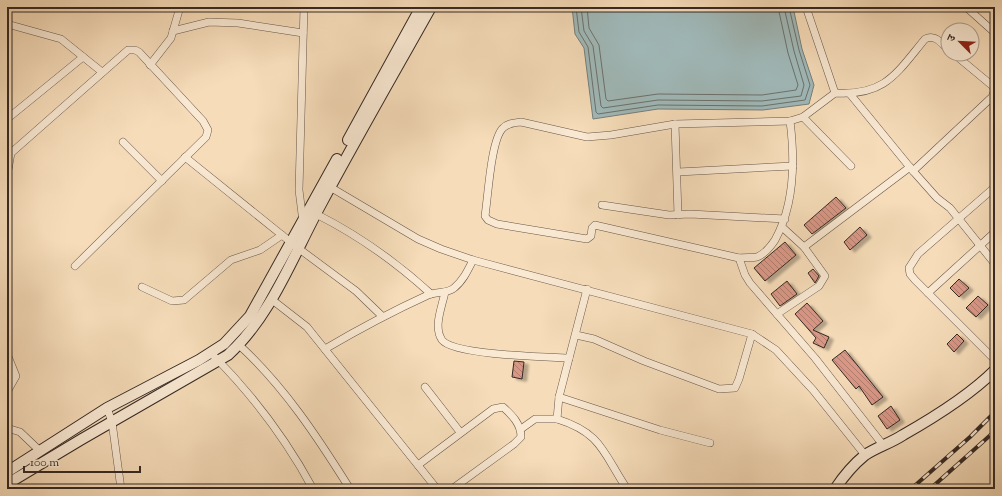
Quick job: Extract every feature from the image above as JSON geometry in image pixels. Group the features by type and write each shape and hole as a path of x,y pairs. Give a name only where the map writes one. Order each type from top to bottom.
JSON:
{"main road":[{"path":"7,472 107,408 239,345 253,327 271,299 295,245 303,222 422,7"},
{"path":"7,484 112,422 215,357 250,316 316,214 431,7"},
{"path":"835,489 841,480 865,455 902,436 932,417 983,382 995,370"}],"street":[{"path":"150,65 171,38 180,7"},
{"path":"303,222 299,201 304,7"},
{"path":"806,7 835,93"},
{"path":"966,7 995,33"},
{"path":"173,31 209,22 238,23 303,33"},
{"path":"7,24 61,38 102,72"},
{"path":"790,121 793,166 790,196 785,219 782,227 765,252 758,257 739,258 595,225 592,228 591,236 587,239 497,224 488,220 485,216 496,140 502,128 510,123 520,122 587,136 611,136 675,124 790,121 803,117 835,93 850,94 884,85 894,77 925,39 929,37 935,38 940,42"},
{"path":"7,176 9,151 128,50 135,50 139,52 203,121 208,130 206,137 75,266"},
{"path":"7,119 83,57"},
{"path":"804,247 912,169 992,98 995,89 963,62"},
{"path":"850,94 912,169 960,220 979,246 995,264"},
{"path":"803,117 851,166"},
{"path":"675,124 678,172 678,215"},
{"path":"123,142 162,182"},
{"path":"186,157 282,235 356,291 382,316"},
{"path":"678,172 793,166"},
{"path":"330,187 418,239 441,249 473,260 752,334 776,350 813,390 865,455"},
{"path":"995,187 960,220 918,254 910,265 910,274 995,360"},
{"path":"602,205 669,215 785,219"},
{"path":"316,214 350,231 404,270 431,294"},
{"path":"777,314 819,286 825,276 804,247 782,227"},
{"path":"928,293 995,232"},
{"path":"142,287 172,301 184,300 231,260 260,250 282,235"},
{"path":"739,258 745,275 750,282 815,358 883,445"},
{"path":"325,349 382,316 431,294 453,289 460,282 473,260"},
{"path":"557,419 559,397 568,358 576,335 587,289"},
{"path":"445,292 438,319 438,331 442,340 447,345 478,352 568,358"},
{"path":"271,299 307,327 437,489"},
{"path":"576,335 594,339 644,361 719,388 728,389 734,388 739,379 752,334"},
{"path":"239,345 265,370 322,446 350,489"},
{"path":"7,354 16,376 7,392"},
{"path":"215,357 250,394 302,470 312,488"},
{"path":"425,387 460,432"},
{"path":"559,397 660,430 710,443"},
{"path":"107,408 112,422 122,489"},
{"path":"418,465 460,432 493,409 503,408 510,414 521,429 520,437 514,444 452,489"},
{"path":"521,429 535,419 557,419 580,427 594,437 627,489"},
{"path":"7,428 20,432 40,451"}],"water":[{"path":"572,7 793,7 802,49 814,85 809,104 763,110 658,109 593,119 584,48 575,34"}],"building":[{"path":"836,197 846,208 812,234 804,225"},
{"path":"860,227 867,235 850,250 844,242"},
{"path":"785,242 796,255 765,281 754,268"},
{"path":"813,269 819,276 815,283 808,273"},
{"path":"959,279 969,288 959,297 950,288"},
{"path":"787,281 797,294 780,306 771,294"},
{"path":"978,296 988,305 976,317 966,308"},
{"path":"807,303 823,321 813,330 829,337 824,348 813,343 816,338 795,314"},
{"path":"957,334 964,341 954,352 947,344"},
{"path":"845,350 883,397 872,405 859,386 856,389 832,360"},
{"path":"514,361 524,362 522,379 512,377"},
{"path":"891,406 900,420 887,429 878,416"}],"railway":[{"path":"911,489 970,437 995,412"},
{"path":"930,489 995,431"}]}
